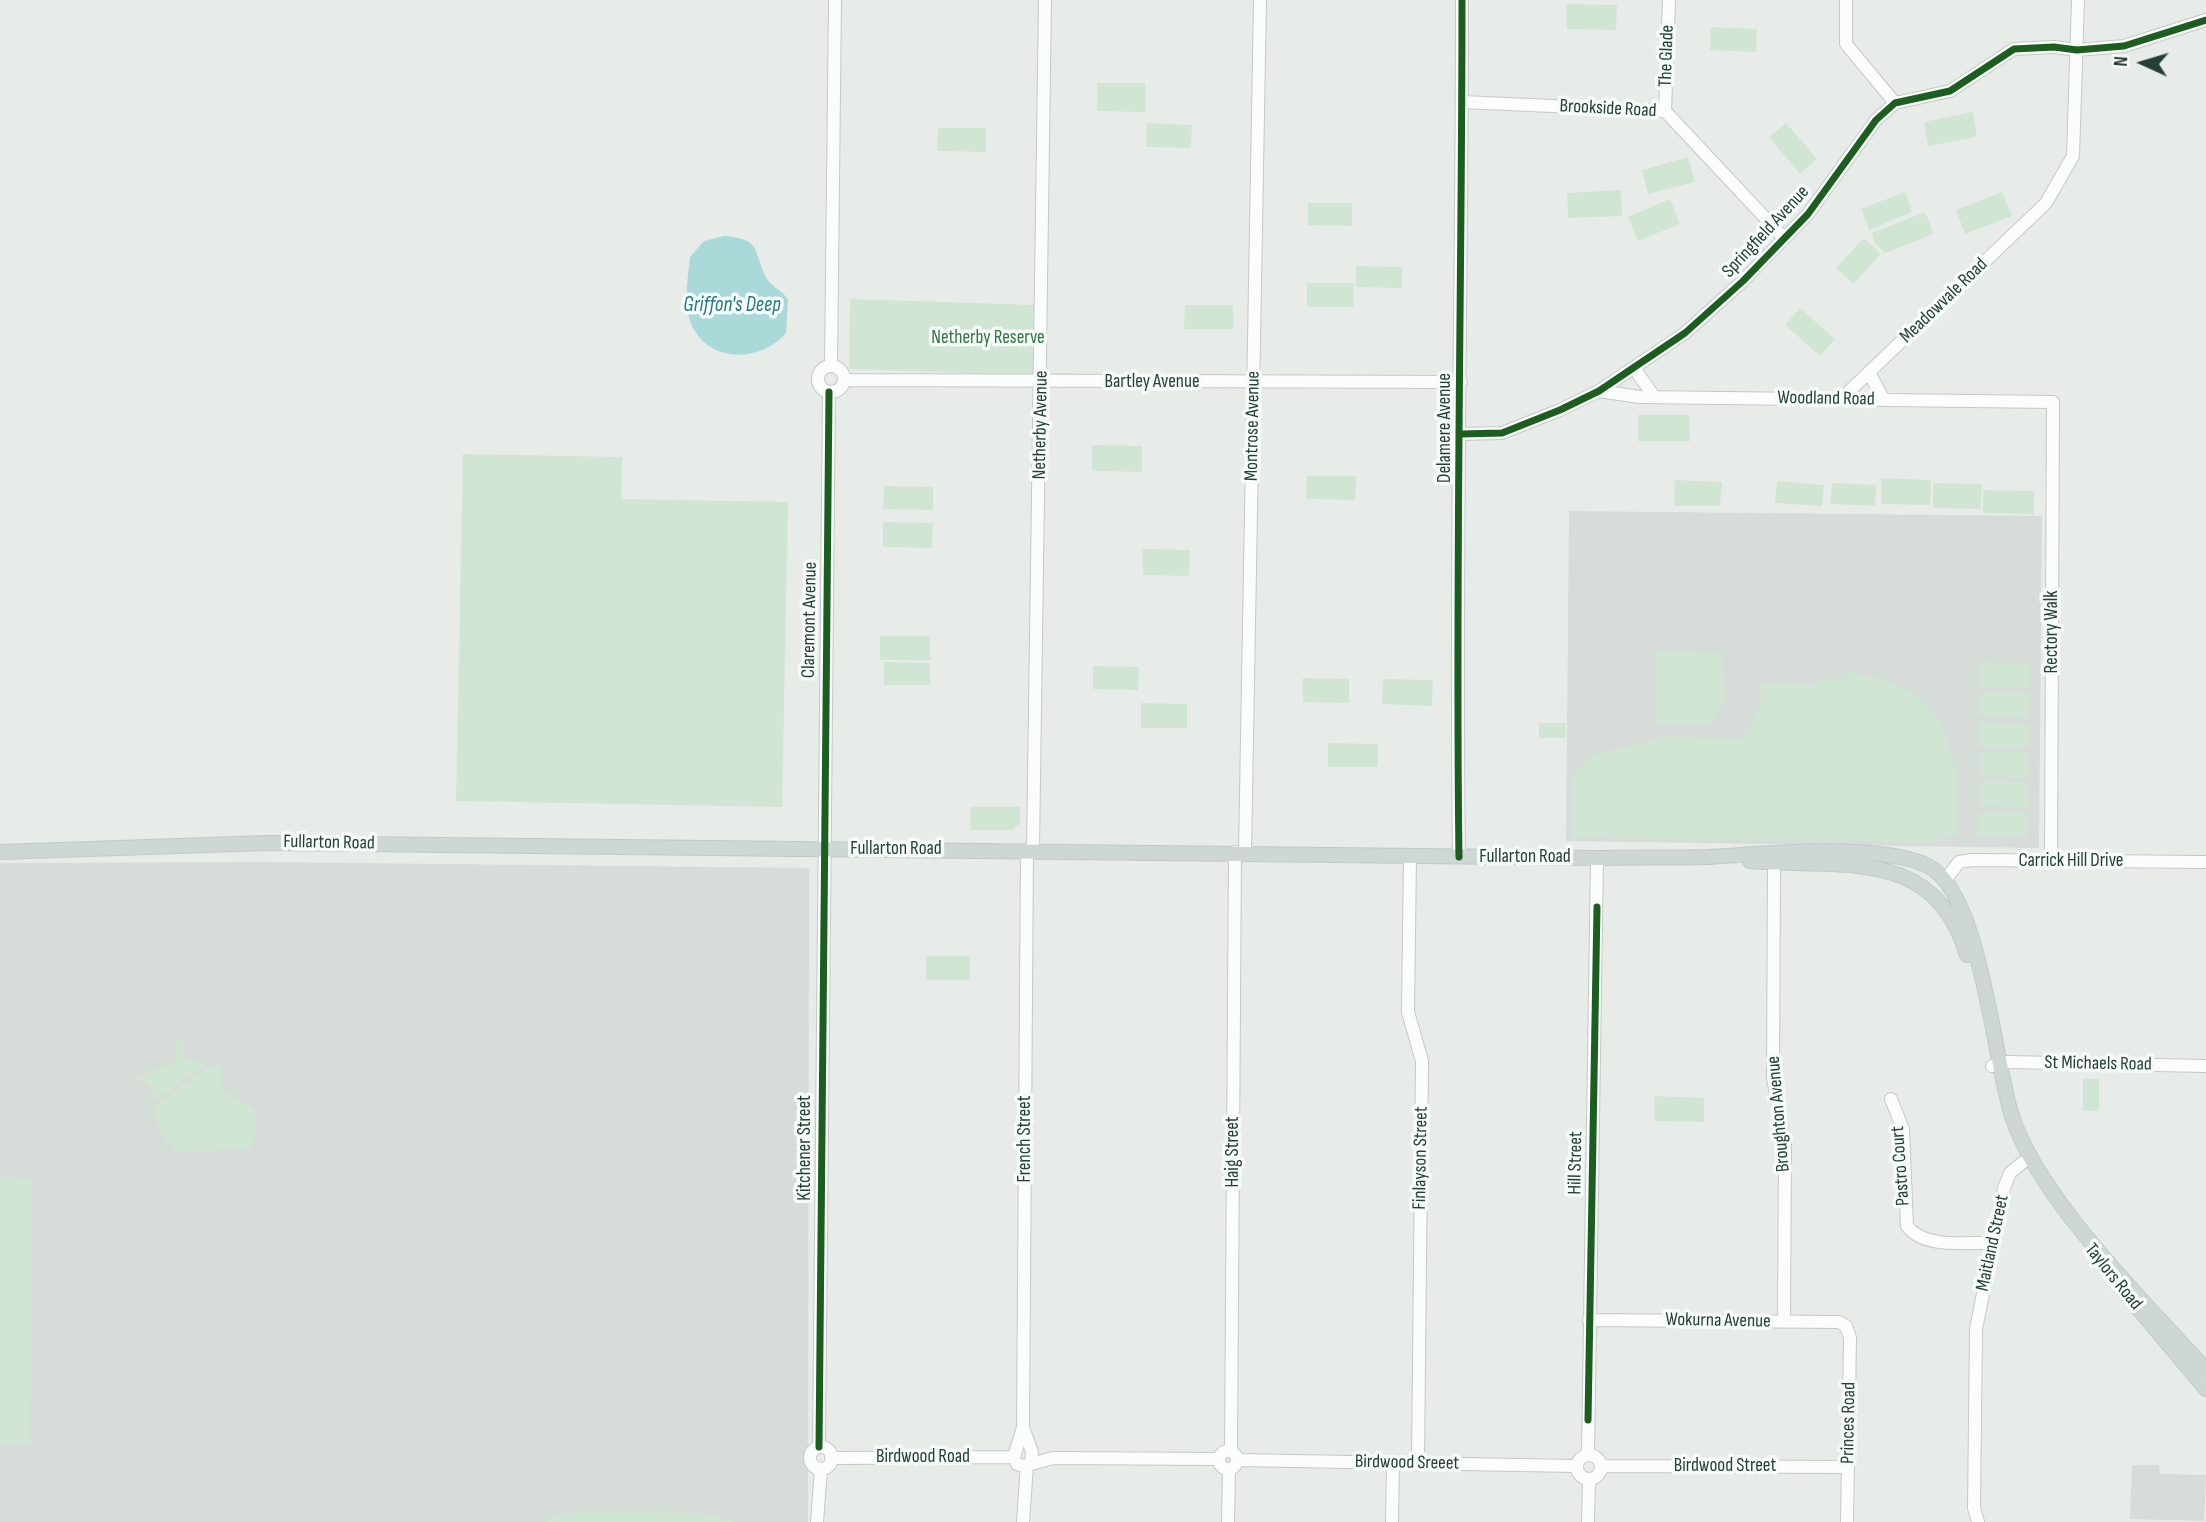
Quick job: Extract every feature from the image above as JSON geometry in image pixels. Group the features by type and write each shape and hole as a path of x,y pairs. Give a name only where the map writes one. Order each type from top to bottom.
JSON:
{"main road":[{"name":"Fullarton Road","path":"0,852 265,843 1597,858 1707,857 1776,852 1890,854 1912,858 1932,867 1946,879"},
{"name":"Fullarton Road","path":"1707,857 1774,863 1871,866 1904,876"},
{"path":"1904,876 1946,879"},
{"path":"1904,876 1941,904 1955,922"},
{"path":"1946,879 1955,922 1969,963 1995,1065"},
{"path":"1946,879 1959,899 1968,924 2003,1119 2022,1163"},
{"name":"Taylors Road","path":"1995,1065 2025,1150 2042,1178 2087,1235 2206,1370"},
{"name":"Taylors Road","path":"2022,1163 2206,1389"}],"street":[{"path":"831,366 835,0"},
{"name":"Netherby Avenue","path":"1030,850 1042,383 1045,0"},
{"name":"Montrose Avenue","path":"1240,852 1254,381 1260,0"},
{"name":"Delamere Avenue","path":"1459,856 1457,676 1461,434 1462,0"},
{"name":"The Glade","path":"1665,111 1669,0"},
{"path":"1846,0 1846,44 1895,103 1950,91 2014,49 2054,47 2077,50 2124,46 2206,20"},
{"name":"Meadowvale Road","path":"1841,399 2046,203 2074,156 2078,0"},
{"name":"Brookside Road","path":"1462,102 1665,111 1784,238"},
{"name":"Springfield Avenue","path":"1461,434 1502,433 1599,391 1704,317 1808,214 1876,120 1895,103"},
{"path":"831,366 842,372 844,380 840,389 829,392 822,388 818,378 823,370 831,366"},
{"path":"1634,368 1653,395"},
{"path":"1869,373 1884,400"},
{"name":"Bartley Avenue","path":"844,380 1042,383 1461,382"},
{"name":"Woodland Road","path":"1599,391 1613,395 2053,402"},
{"name":"Claremont Avenue","path":"822,849 829,392"},
{"name":"Rectory Walk","path":"2051,862 2053,402"},
{"name":"Kitchener Street","path":"819,1447 822,849"},
{"name":"French Street","path":"1023,1522 1030,850"},
{"name":"Haig Street","path":"1228,1522 1232,1460 1240,852"},
{"name":"Finlayson Street","path":"1410,856 1408,1012 1422,1061 1418,1462"},
{"name":"Hill Street","path":"1588,1454 1597,858"},
{"name":"Carrick Hill Drive","path":"1946,879 1953,866 1963,861 2206,862"},
{"name":"Broughton Avenue","path":"1774,863 1773,1078 1785,1145 1784,1322"},
{"name":"St Michaels Road","path":"1995,1065 2008,1062 2206,1066"},
{"name":"Pastro Court","path":"1891,1099 1903,1129 1907,1226 1912,1233 1929,1241 1993,1243"},
{"name":"Maitland Street","path":"1978,1522 1974,1501 1976,1328 2004,1188 2010,1173 2022,1163"},
{"name":"Wokurna Avenue","path":"1589,1320 1839,1322 1846,1326"},
{"name":"Princes Road","path":"1846,1326 1850,1338 1847,1522"},
{"path":"819,1447 829,1451 831,1458 829,1465 821,1469 812,1465 810,1458 819,1447"},
{"path":"1588,1454 1595,1456 1601,1466 1600,1473 1589,1479 1582,1477 1576,1466 1581,1457 1588,1454"},
{"name":"Birdwood Road","path":"831,1458 1219,1459 1222,1467 1232,1460"},
{"name":"Birdwood Sreeet","path":"1232,1460 1576,1466"},
{"path":"1392,1522 1393,1463"},
{"name":"Birdwood Street","path":"1601,1466 1848,1467"},
{"path":"817,1522 821,1469"},
{"path":"1588,1522 1589,1479"}],"shaded area":[{"path":"1569,511 2042,516 2039,848 1566,841"},
{"path":"265,862 809,868 808,1522 0,1522 0,863"},
{"path":"2132,1465 2159,1465 2160,1474 2206,1475 2204,1521 2130,1519"}],"green space":[{"path":"1567,4 1617,5 1616,30 1567,29"},
{"path":"1711,27 1757,29 1756,52 1710,50"},
{"path":"1097,83 1145,83 1145,112 1097,111"},
{"path":"1973,112 1977,137 1928,146 1924,122"},
{"path":"1147,123 1192,125 1191,148 1146,147"},
{"path":"1786,123 1817,159 1800,174 1769,137"},
{"path":"938,128 986,128 986,152 937,151"},
{"path":"1688,157 1695,182 1648,194 1642,170"},
{"path":"1621,190 1622,216 1568,218 1567,193"},
{"path":"1905,192 1912,212 1869,230 1861,209"},
{"path":"2002,192 2012,216 1965,234 1956,210"},
{"path":"1670,199 1680,224 1638,241 1628,217"},
{"path":"1308,203 1352,203 1352,226 1308,225"},
{"path":"1925,212 1934,234 1885,253 1875,244 1872,233"},
{"path":"1864,238 1881,254 1853,284 1836,268"},
{"path":"1356,266 1402,267 1402,288 1356,287"},
{"path":"1307,283 1353,283 1354,307 1307,307"},
{"name":"Netherby Reserve","path":"850,299 1036,305 1034,375 849,369"},
{"path":"1185,305 1233,305 1233,329 1184,329"},
{"path":"1800,308 1835,339 1820,356 1785,325"},
{"path":"1638,415 1689,415 1690,441 1638,441"},
{"path":"1092,445 1142,446 1142,472 1092,471"},
{"path":"463,454 622,457 621,499 788,502 782,807 456,801"},
{"path":"1307,476 1356,476 1355,500 1306,499"},
{"path":"1881,478 1931,480 1930,505 1881,504"},
{"path":"1675,480 1722,482 1720,506 1674,506"},
{"path":"1777,481 1824,485 1822,506 1775,503"},
{"path":"1832,483 1876,485 1875,506 1830,504"},
{"path":"1933,483 1982,484 1981,509 1933,508"},
{"path":"884,486 933,487 933,510 883,509"},
{"path":"1983,490 2034,491 2034,514 1983,513"},
{"path":"883,522 933,523 932,548 883,547"},
{"path":"1143,549 1190,550 1189,576 1143,575"},
{"path":"880,636 930,636 930,660 880,660"},
{"path":"1656,652 1722,654 1725,698 1710,724 1657,724"},
{"path":"884,662 930,663 930,685 884,685"},
{"path":"1980,662 2029,664 2029,688 1980,687"},
{"path":"1093,666 1139,667 1138,690 1093,689"},
{"path":"1848,671 1906,689 1928,706 1939,722 1947,739 1956,778 1957,835 1943,835 1942,842 1571,838 1573,774 1594,754 1649,742 1658,736 1740,739 1760,711 1762,684 1817,685 1819,679 1845,679"},
{"path":"1303,678 1349,679 1349,703 1303,702"},
{"path":"1383,679 1433,680 1432,706 1382,704"},
{"path":"1980,692 2029,693 2028,718 1979,716"},
{"path":"1141,703 1187,704 1187,728 1141,728"},
{"path":"1980,722 2029,724 2028,748 1979,747"},
{"path":"1539,723 1566,723 1565,738 1539,738"},
{"path":"1328,743 1378,744 1378,767 1328,767"},
{"path":"1979,752 2027,752 2028,777 1979,776"},
{"path":"1980,781 2027,782 2028,807 1979,806"},
{"path":"971,807 1020,807 1020,823 1013,830 970,830"},
{"path":"1979,812 2028,813 2028,837 1978,836"},
{"path":"926,956 970,956 970,980 926,980"},
{"path":"183,1039 183,1059 207,1063 154,1101 148,1082 140,1084 138,1077 175,1061 177,1040"},
{"path":"210,1066 221,1066 222,1090 253,1108 256,1130 249,1150 179,1151 169,1144 158,1125 154,1107"},
{"path":"2083,1079 2099,1079 2099,1111 2083,1111"},
{"path":"1655,1096 1704,1098 1704,1122 1655,1121"},
{"path":"0,1177 32,1178 30,1446 0,1445"},
{"path":"567,1512 705,1513 737,1522 544,1522"}],"water":[{"name":"Griffon's Deep","path":"724,236 746,240 752,244 768,280 788,300 786,333 761,350 747,354 718,351 706,344 696,333 689,318 687,288 690,257 704,241"}],"cycle path":[{"path":"1459,857 1462,0"},
{"path":"1461,434 1502,433 1560,410 1599,391 1685,333 1743,281 1808,214 1876,120 1895,103 1950,91 2014,49 2054,47 2077,50 2124,46 2206,20"},
{"path":"819,1447 829,392"},
{"path":"1588,1420 1597,907"}]}
